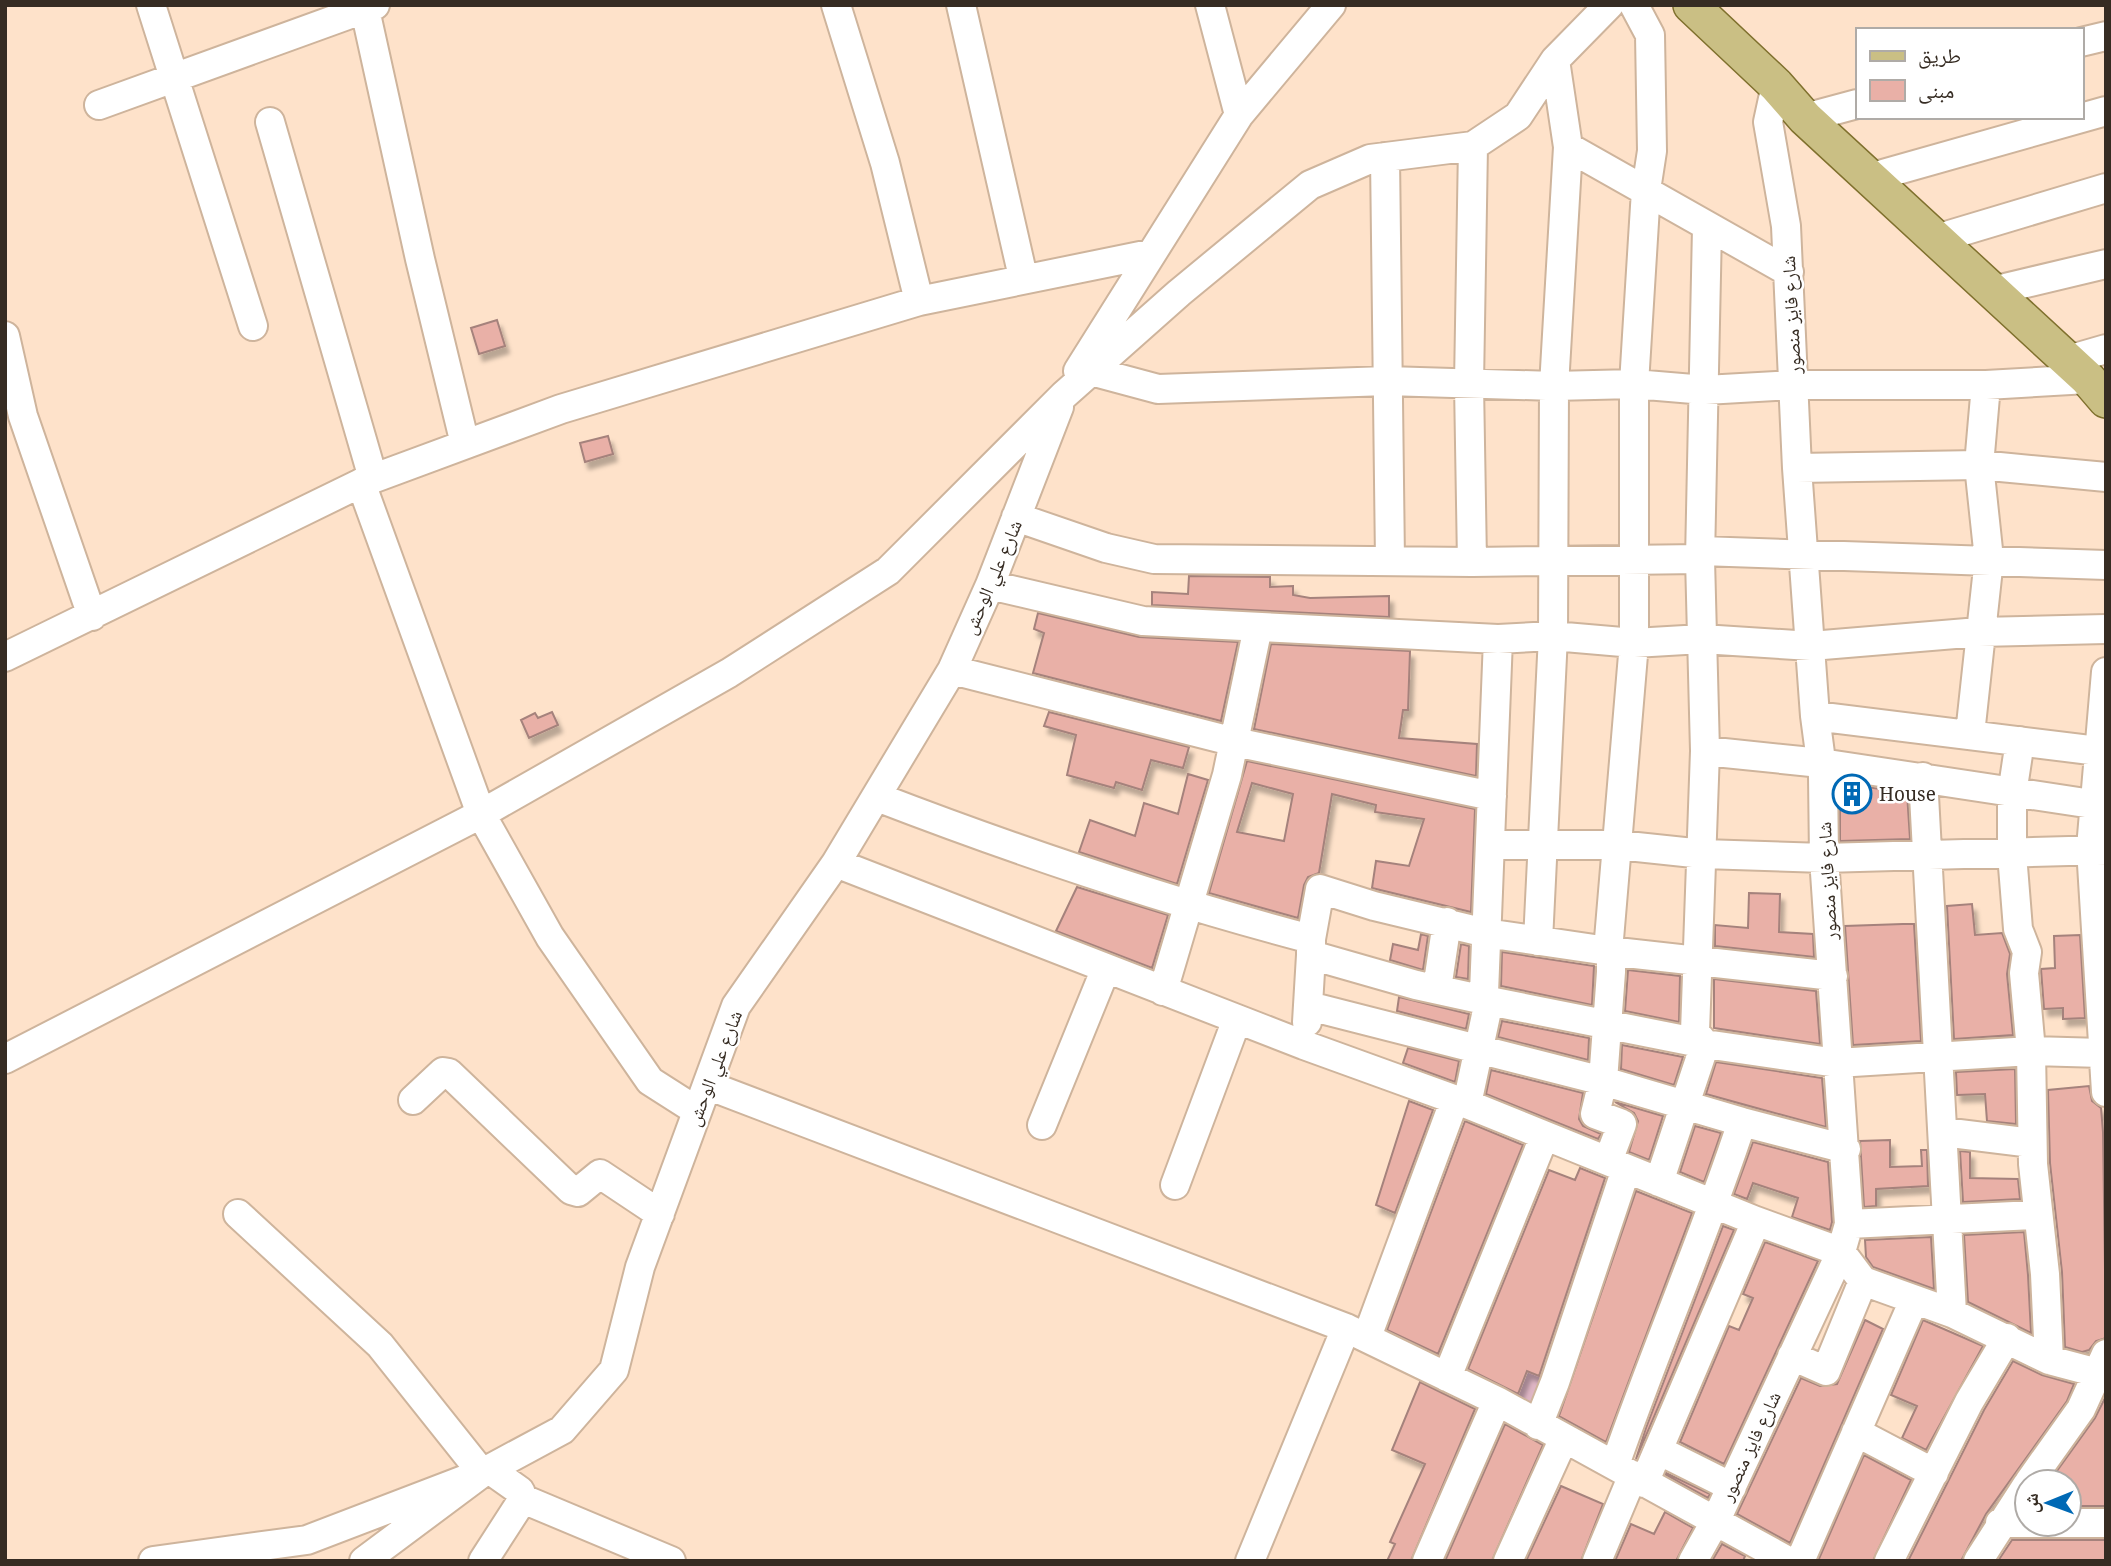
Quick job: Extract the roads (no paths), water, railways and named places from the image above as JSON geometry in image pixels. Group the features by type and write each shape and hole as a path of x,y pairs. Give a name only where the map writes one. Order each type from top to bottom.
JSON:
{"main road":[{"path":"1691,5 1776,85 1805,118 2087,380"}],"street":[{"path":"151,5 253,326"},
{"path":"836,5 885,163 919,301"},
{"path":"961,5 1023,277"},
{"path":"1210,5 1239,115"},
{"path":"1064,395 1239,115 1331,5"},
{"path":"5,1059 481,814 729,673 888,571 1064,395 1179,293 1310,185 1370,159 1473,146 1518,116 1555,60 1609,5"},
{"path":"1538,1424 1617,1165 1622,1124 1595,1114 1603,1080 1611,957 1608,951 1634,643 1634,384 1646,190 1652,152 1650,35 1634,5"},
{"path":"99,105 175,80 368,6 420,259 465,444"},
{"path":"2083,42 2106,36"},
{"path":"1538,941 1553,636 1554,386 1568,147 1555,60"},
{"name":"شارع فايز منصور","path":"1693,1561 1732,1487 1841,1252 1849,1224 1846,1149 1824,858 1821,763 1815,716 1797,468 1786,226 1768,122 1776,85"},
{"path":"1805,118 1856,104"},
{"path":"2083,118 2106,111"},
{"path":"1869,178 2078,119"},
{"path":"270,122 367,481 481,814 550,937 650,1081 1356,1333 1497,1401 1790,1560 1856,1432 1914,1300"},
{"path":"1472,562 1469,384 1473,146"},
{"path":"1568,147 1789,272"},
{"path":"1385,157 1390,561"},
{"path":"1936,239 2106,188"},
{"path":"1705,1044 1695,1032 1705,751 1701,555 1707,228"},
{"path":"5,657 367,481 561,409 919,301 1023,277 1150,254"},
{"path":"1992,291 2106,264"},
{"path":"5,336 23,416 92,616"},
{"path":"1091,371 1158,389 1387,381 1554,386 1634,384 1705,390 1795,384 1986,385 2087,380 2106,349"},
{"path":"1970,734 1989,559 1979,465 1986,385"},
{"name":"شارع علي الوحش","path":"363,1561 485,1471 562,1430 614,1370 640,1267 736,1006 836,863 952,670 990,585 1064,395"},
{"path":"1797,468 1979,465 2106,477"},
{"path":"1016,517 1106,548 1154,559 1634,562 1701,555 1804,552 2106,565"},
{"path":"990,585 1143,621 1497,639 1553,636 1634,643 1702,639 1811,646 1979,632 2106,629"},
{"path":"1163,990 1191,907 1235,742 1258,627"},
{"path":"1250,1561 1461,1101 1481,1050 1489,1001 1484,993 1497,639"},
{"path":"952,670 1235,742 1492,796"},
{"path":"2106,672 2102,752 2092,804 2098,849 2102,1054 2106,1092"},
{"path":"1815,716 2102,752"},
{"path":"2020,741 2012,794 2012,854 2018,929 2027,952 2024,973 2031,1051 2032,1143 2036,1214 2045,1274 2049,1360"},
{"path":"1705,751 1821,763 2092,804"},
{"path":"1923,777 1952,1313"},
{"path":"877,797 1006,846 1311,947 1439,976 1489,1001 1705,1044 1838,1063 2031,1051 2102,1054"},
{"path":"1491,845 1618,845 1703,855 1824,858 2012,854 2098,849"},
{"path":"836,863 1304,1045 1461,1101 1756,1221 1841,1252 1863,1282 1952,1313 2049,1360 2102,1364 2093,1410 2042,1468"},
{"path":"1304,1045 1309,1006 1311,947 1321,889 1374,906 1486,933 1608,951 1833,976"},
{"path":"1439,976 1447,922"},
{"path":"1042,1125 1106,968"},
{"path":"1439,976 1485,972"},
{"path":"1309,1006 1603,1080 1742,1122 1846,1149"},
{"path":"1175,1185 1237,1019"},
{"path":"1659,1182 1705,1044"},
{"path":"413,1101 443,1072 449,1073 571,1190 578,1192 600,1174 660,1214"},
{"path":"1597,1561 1631,1474 1648,1369 1715,1204 1742,1122"},
{"path":"1943,1132 2032,1143"},
{"path":"1447,1377 1544,1136"},
{"path":"238,1214 380,1345 485,1471 520,1491 523,1499 671,1561"},
{"path":"1849,1224 2036,1214"},
{"path":"1631,1474 1658,1450 1756,1221"},
{"path":"1792,1356 1826,1371 1863,1282"},
{"path":"1889,1561 1969,1402 2007,1338"},
{"path":"1426,1561 1497,1401"},
{"path":"1856,1432 1934,1473"},
{"path":"1508,1561 1564,1438"},
{"path":"1658,1450 1732,1487"},
{"path":"153,1561 307,1540 485,1471"},
{"path":"483,1561 523,1499"},
{"path":"1978,1561 2013,1505"},
{"path":"2000,1523 2067,1525 2106,1522"}],"place":[{"name":"House","path":"1852,794"}]}
